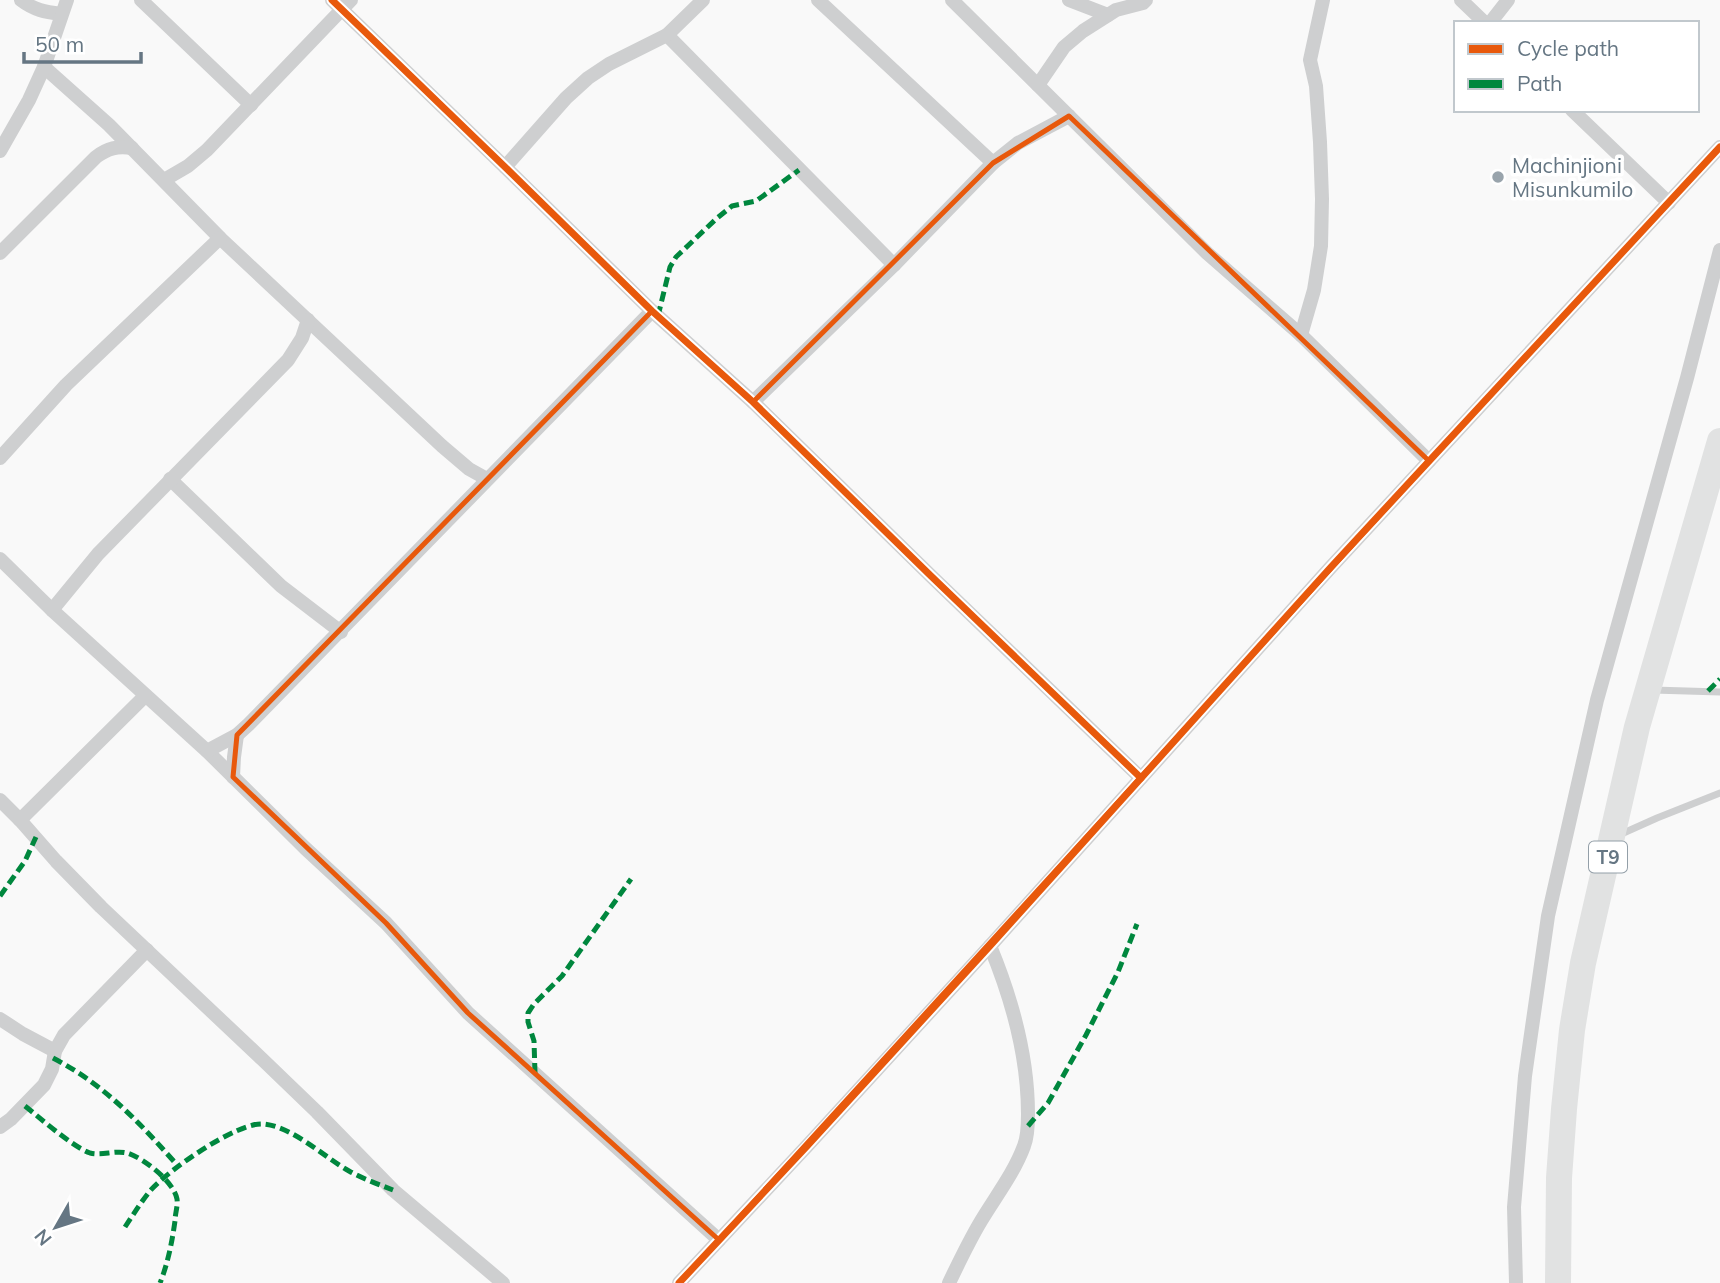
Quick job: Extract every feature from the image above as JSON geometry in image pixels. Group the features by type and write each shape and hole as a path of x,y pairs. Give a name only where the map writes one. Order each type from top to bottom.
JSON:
{"highway":[{"name":"T9","path":"1558,1283 1559,1178 1572,1030 1583,963 1637,727 1720,441"}],"street":[{"path":"21,0 33,9 44,12 64,7"},
{"path":"141,0 251,105"},
{"path":"505,167 558,107 588,78 609,64 667,35 703,0"},
{"path":"818,0 993,163"},
{"path":"952,0 1207,253 1301,335 1429,461"},
{"path":"1069,0 1108,15"},
{"path":"1038,85 1064,47 1083,31 1116,10 1146,0"},
{"path":"1301,335 1314,290 1321,246 1320,142 1316,86 1310,60 1323,0"},
{"path":"1461,0 1483,21"},
{"path":"1492,21 1508,0"},
{"path":"164,180 188,166 215,142 341,3 652,311 753,402 1141,778"},
{"path":"0,151 44,67 64,7"},
{"path":"667,35 894,265"},
{"path":"44,67 109,125 220,238 442,446 469,469 487,479"},
{"path":"1574,112 1669,203"},
{"path":"753,402 894,265 993,163 1018,143 1069,116"},
{"path":"106,149 109,125"},
{"path":"0,253 106,149 117,146 132,148"},
{"path":"679,1283 990,946 1331,567 1720,147"},
{"path":"181,198 188,166"},
{"path":"0,458 66,385 220,238"},
{"path":"1516,1283 1514,1206 1525,1076 1548,916 1597,700 1720,250"},
{"path":"207,751 237,735 341,632 652,311"},
{"path":"52,610 98,554 271,380 302,338 307,320"},
{"path":"170,479 281,586 341,632"},
{"path":"0,559 387,923 468,1013 719,1240"},
{"path":"20,820 145,696"},
{"path":"233,777 237,735"},
{"path":"0,800 101,907 309,1103 393,1190 503,1283"},
{"path":"949,1283 981,1221 1014,1168 1025,1143 1028,1126 1028,1091 1016,1020 990,946"},
{"path":"0,1127 44,1084 55,1051 64,1035 147,950"},
{"path":"0,1018 55,1051"}],"lane":[{"path":"1649,690 1720,692"},
{"path":"1612,838 1720,793"}],"highlighted area":[{"path":"1069,116 1429,461 719,1240 468,1013 386,923 233,777 237,735 652,311 753,402 993,163"}],"marked path":[{"path":"658,316 670,267 676,257 732,206 756,201 799,170"},
{"path":"1708,691 1720,679"},
{"path":"0,896 25,861 36,837"},
{"path":"535,1073 534,1041 528,1013 562,976 631,879"},
{"path":"1028,1126 1048,1103 1086,1035 1118,972 1137,924"},
{"path":"53,1058 105,1093 135,1120 178,1166"},
{"path":"25,1106 83,1150 95,1154 127,1153 150,1165 170,1185 175,1192 177,1204 174,1229 160,1283"},
{"path":"125,1227 150,1191 171,1172 221,1139 252,1125 264,1124 286,1131 349,1171 393,1190"}],"cycle path":[{"path":"332,0 652,311 753,402 1141,778"},
{"path":"679,1283 990,946 1331,567 1720,147"}],"place":[{"name":"Machinjioni Misunkumilo","path":"1498,177"}]}
